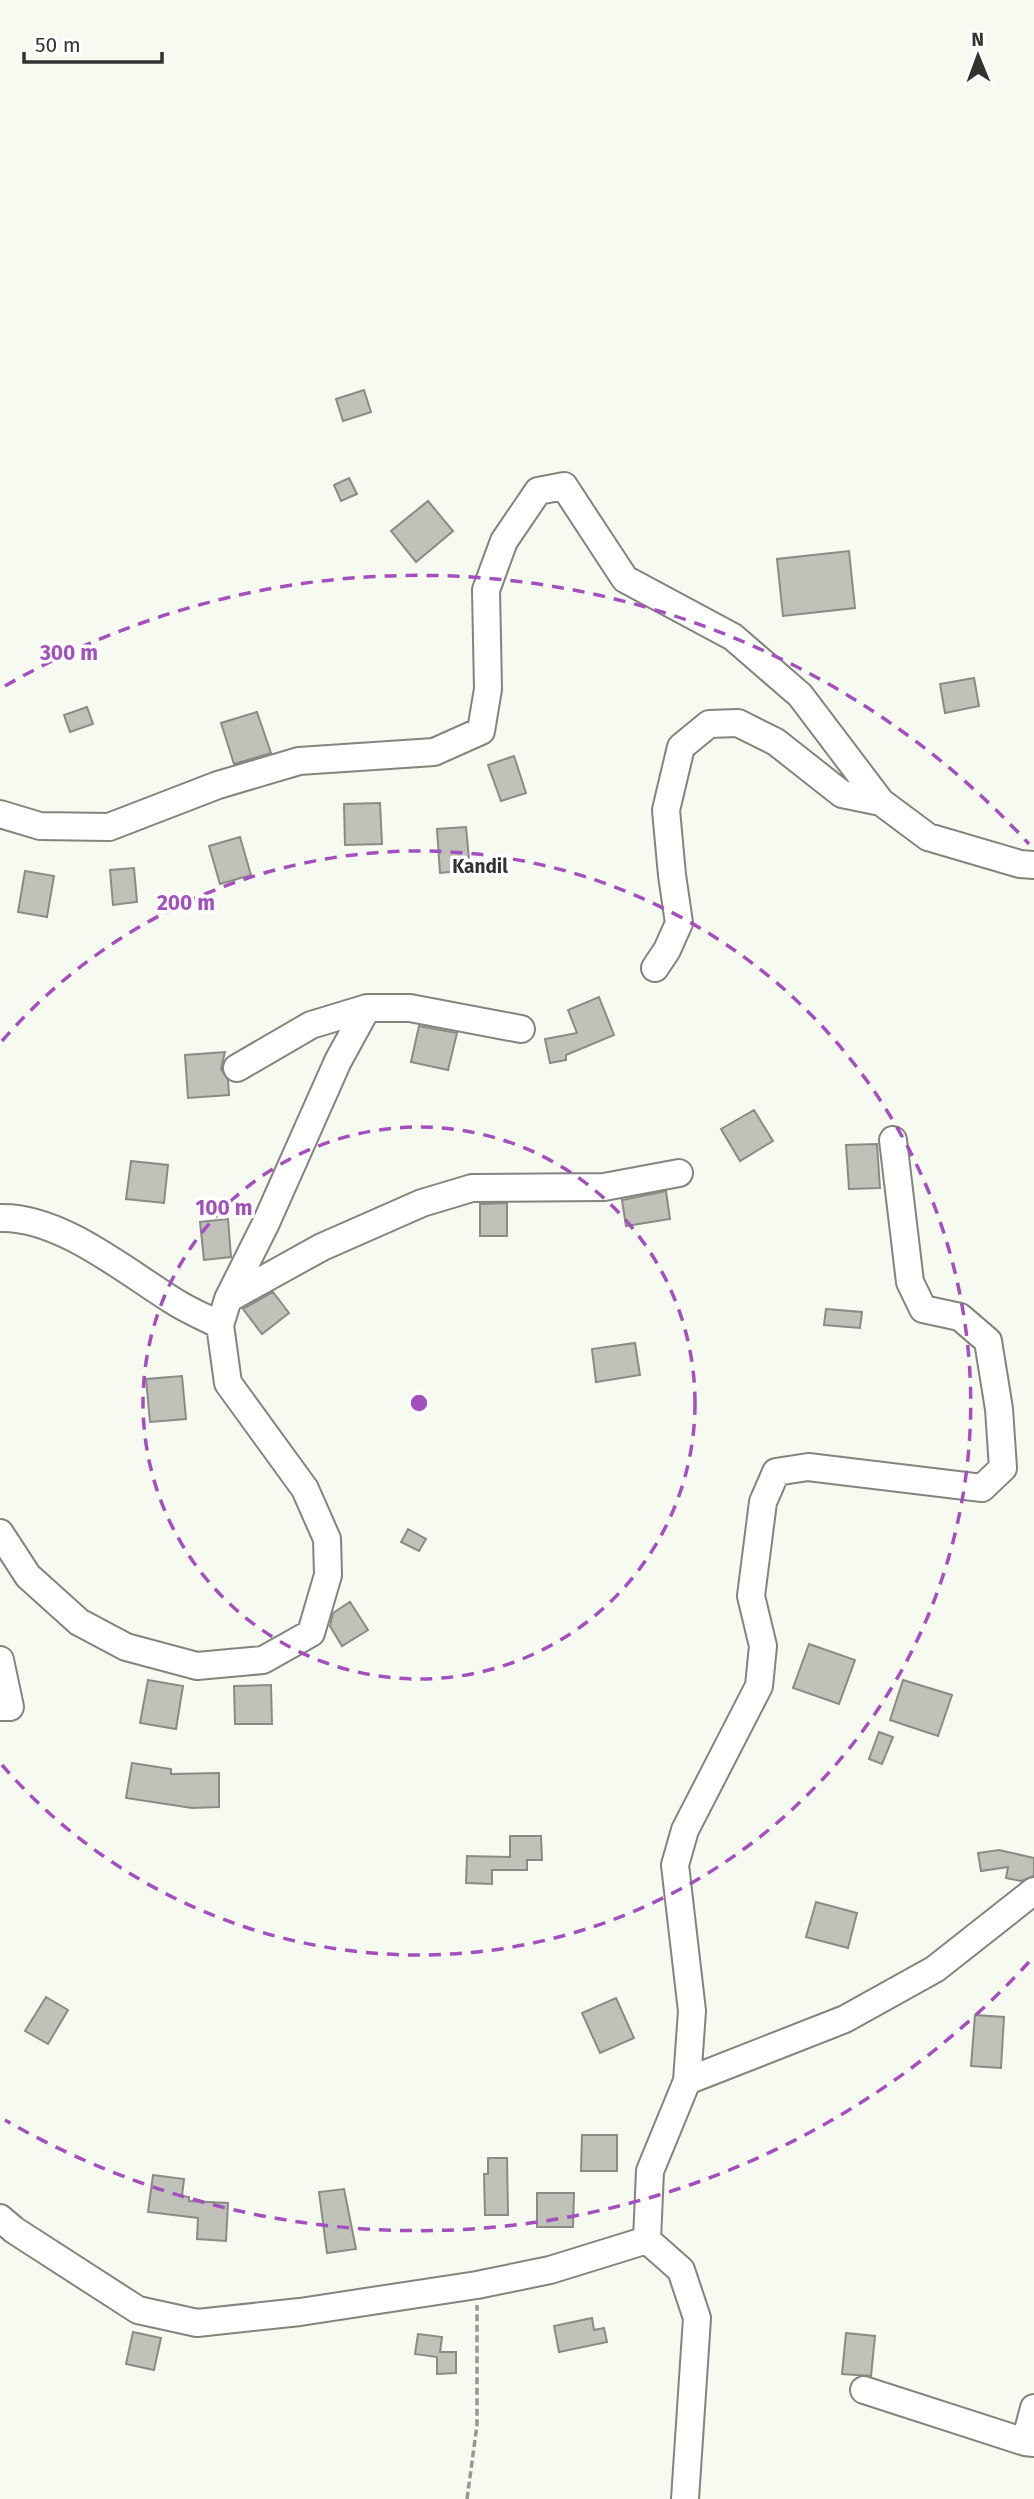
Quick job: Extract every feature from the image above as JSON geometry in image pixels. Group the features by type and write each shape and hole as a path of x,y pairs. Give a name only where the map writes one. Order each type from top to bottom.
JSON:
{"street":[{"path":"0,814 40,826 109,827 218,785 299,761 434,752 481,731 488,689 486,590 504,541 538,491 564,486 625,579 733,637 800,695 881,803 928,837 1020,864 1034,865"},
{"path":"654,968 667,950 679,923 666,810 681,747 709,724 738,723 776,742 842,794 881,803"},
{"path":"0,1533 28,1576 79,1622 126,1647 197,1666 263,1660 311,1633 328,1575 327,1538 304,1489 228,1383 220,1325 228,1298 266,1223 338,1061 367,1008"},
{"path":"237,1068 311,1025 367,1008 410,1008 521,1029"},
{"path":"647,2240 650,2171 687,2081 692,2011 675,1865 685,1830 759,1686 763,1646 751,1596 763,1502 776,1472 808,1467 982,1488 1003,1468 999,1409 988,1341 960,1317 923,1309 910,1282 893,1140"},
{"path":"228,1298 322,1247 422,1203 472,1188 604,1187 679,1173"},
{"path":"0,1218 18,1218 78,1240 175,1302 220,1325"},
{"path":"0,1660 10,1707 0,1707"},
{"path":"687,2081 845,2019 935,1969 1034,1891"},
{"path":"0,2218 14,2230 138,2310 197,2323 300,2312 477,2286 550,2270 647,2240"},
{"path":"647,2240 681,2270 697,2318 685,2499"},
{"path":"864,2390 1030,2442 1034,2408"}],"path":[{"path":"467,2499 477,2425 477,2286"}],"building":[{"path":"364,390 371,412 343,421 336,399"},
{"path":"349,478 357,494 341,501 334,485"},
{"path":"428,501 453,531 416,562 391,531"},
{"path":"849,551 855,608 783,616 777,559"},
{"path":"974,678 979,706 945,713 940,684"},
{"path":"87,707 93,724 70,732 64,715"},
{"path":"257,712 271,753 234,764 221,723"},
{"path":"514,756 526,793 501,801 488,765"},
{"path":"380,803 382,844 345,845 344,804"},
{"path":"466,827 470,870 440,873 437,829"},
{"path":"240,837 251,875 220,884 209,846"},
{"path":"134,868 137,902 113,905 110,870"},
{"path":"25,871 54,876 47,917 18,912"},
{"path":"599,997 614,1035 566,1055 566,1060 550,1063 545,1039 577,1033 568,1010"},
{"path":"419,1026 457,1033 448,1070 411,1062"},
{"path":"225,1052 221,1069 228,1080 229,1095 188,1098 185,1055"},
{"path":"754,1110 773,1141 740,1161 721,1129"},
{"path":"877,1144 880,1188 849,1189 846,1145"},
{"path":"131,1161 168,1165 164,1203 126,1199"},
{"path":"666,1191 670,1219 626,1226 622,1200"},
{"path":"507,1203 507,1236 480,1236 480,1204"},
{"path":"228,1219 231,1257 204,1260 200,1222"},
{"path":"273,1292 289,1313 262,1334 243,1309"},
{"path":"826,1309 862,1312 860,1328 824,1325"},
{"path":"635,1343 640,1375 596,1382 592,1349"},
{"path":"182,1376 186,1419 150,1422 146,1379"},
{"path":"408,1529 426,1539 419,1551 401,1542"},
{"path":"350,1602 368,1630 342,1646 330,1626 333,1613"},
{"path":"809,1644 855,1660 839,1704 793,1688"},
{"path":"148,1680 183,1686 176,1729 140,1723"},
{"path":"903,1680 952,1695 938,1736 890,1720"},
{"path":"271,1685 272,1724 235,1724 234,1686"},
{"path":"879,1732 893,1737 882,1764 869,1759"},
{"path":"132,1763 171,1769 171,1774 219,1773 219,1807 192,1808 126,1798"},
{"path":"510,1836 541,1836 542,1860 527,1860 527,1870 492,1870 492,1884 466,1883 467,1856 510,1857"},
{"path":"999,1850 1034,1858 1034,1876 1021,1881 1006,1878 1008,1867 981,1871 978,1853"},
{"path":"816,1902 857,1913 848,1948 806,1937"},
{"path":"46,1997 68,2010 48,2044 25,2031"},
{"path":"616,1998 634,2038 600,2053 582,2013"},
{"path":"975,2015 1004,2017 1001,2068 971,2066"},
{"path":"582,2135 617,2135 617,2171 581,2171"},
{"path":"488,2158 507,2158 508,2215 485,2215 484,2174 488,2174"},
{"path":"153,2175 184,2179 182,2196 189,2197 189,2201 228,2203 226,2241 197,2239 198,2218 148,2212"},
{"path":"344,2189 356,2249 327,2253 319,2192"},
{"path":"537,2193 574,2193 573,2227 537,2227"},
{"path":"592,2318 594,2330 604,2328 607,2342 559,2352 554,2326"},
{"path":"133,2332 161,2338 154,2370 126,2364"},
{"path":"846,2333 875,2336 871,2376 842,2374"},
{"path":"418,2334 442,2337 440,2352 456,2352 456,2373 437,2374 437,2357 415,2354"}],"district":[{"name":"Kandil","path":"480,866"}]}
